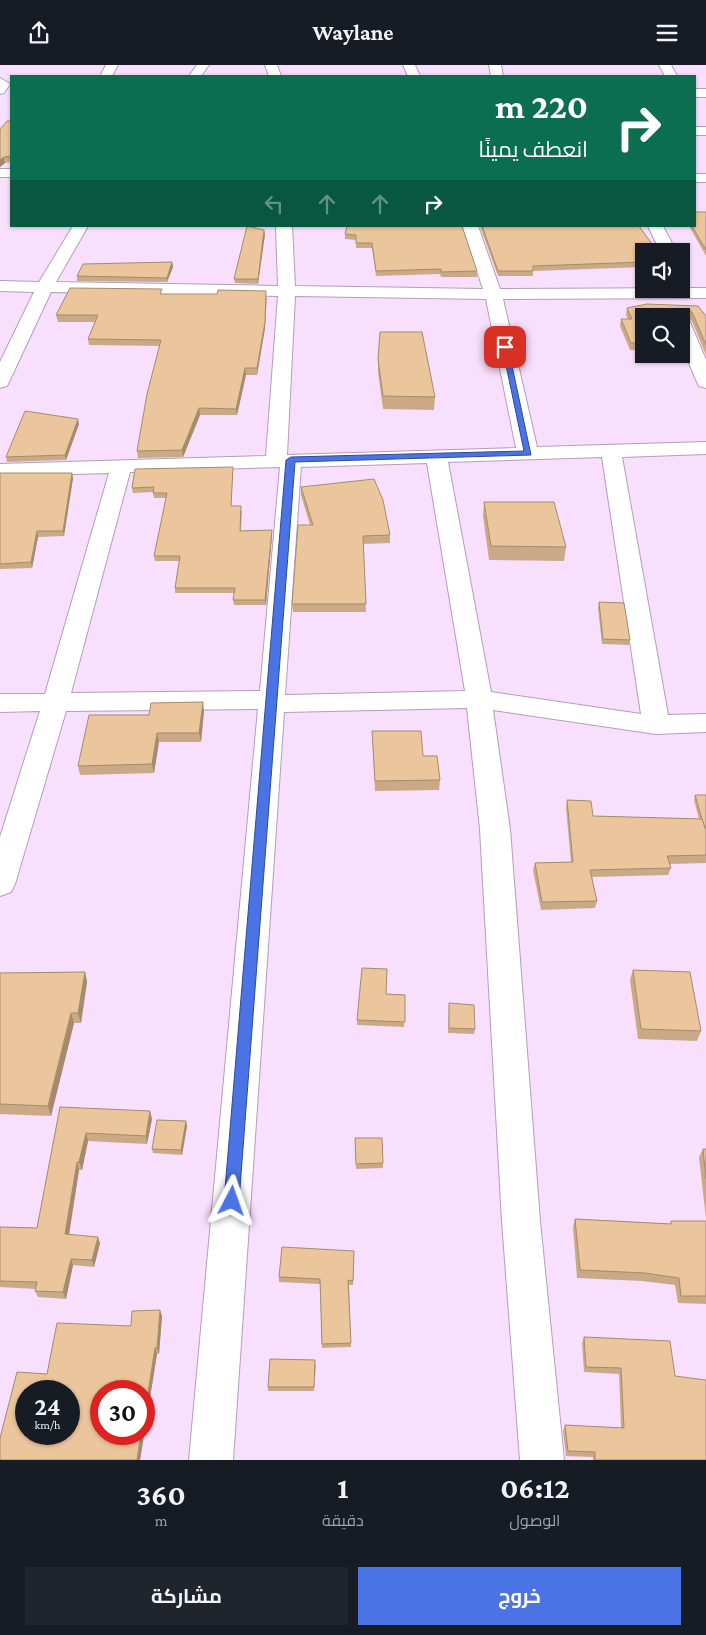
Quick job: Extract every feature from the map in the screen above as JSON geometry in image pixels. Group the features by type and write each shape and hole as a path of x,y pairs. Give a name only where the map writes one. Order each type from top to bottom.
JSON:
{"street":[{"path":"0,382 45,286 80,227"},
{"path":"211,1460 270,702 283,460 287,291 284,227"},
{"path":"470,227 493,294 528,453"},
{"path":"656,227 664,243"},
{"path":"0,285 493,294 635,294"},
{"path":"690,344 706,382"},
{"path":"0,470 706,448"},
{"path":"611,451 656,725"},
{"path":"436,455 479,699 495,829 521,1221 542,1460"},
{"path":"0,884 56,702 121,467"},
{"path":"0,703 479,699 656,725 706,723"}],"building":[{"path":"7,121 10,121 10,156 0,160 0,129"},
{"path":"696,212 706,212 706,250 693,227 696,227"},
{"path":"247,227 264,230 258,279 234,279"},
{"path":"347,227 462,227 477,271 441,272 441,269 376,271 372,243 356,243 356,235 345,234"},
{"path":"482,227 640,227 651,243 635,243 635,262 533,266 533,271 498,271"},
{"path":"172,262 167,278 77,276 83,264"},
{"path":"70,288 162,289 160,294 217,294 218,290 266,291 265,322 257,368 245,368 236,409 199,408 182,450 137,451 147,394 161,340 88,339 98,315 56,315"},
{"path":"647,304 698,306 706,316 706,345 690,308 635,308 635,343 631,343 621,319 632,319 627,308"},
{"path":"380,332 422,332 435,397 383,396 378,359"},
{"path":"25,411 78,419 65,455 6,457"},
{"path":"233,467 231,506 241,506 240,531 272,530 265,600 233,600 235,588 175,588 180,556 154,556 167,493 153,493 154,487 132,488 135,469"},
{"path":"0,473 72,473 63,531 37,531 31,562 0,564"},
{"path":"374,479 383,500 390,535 363,536 366,604 292,604 298,525 313,525 301,487"},
{"path":"484,502 554,502 566,547 491,546"},
{"path":"599,602 624,603 630,640 603,639"},
{"path":"203,702 199,733 157,733 152,764 78,766 89,715 149,715 151,703"},
{"path":"372,731 421,731 423,756 437,756 440,780 375,781"},
{"path":"695,795 706,795 706,831 702,819"},
{"path":"567,800 591,801 593,816 702,819 706,831 706,855 667,856 671,868 590,870 597,901 542,902 535,863 573,862"},
{"path":"362,968 387,969 386,994 405,995 405,1022 357,1020"},
{"path":"633,970 690,972 701,1031 641,1029"},
{"path":"85,972 78,1013 71,1013 48,1106 0,1104 0,973"},
{"path":"449,1003 474,1005 475,1029 449,1028"},
{"path":"60,1107 150,1111 146,1136 86,1133 79,1162 77,1162 65,1234 98,1237 92,1260 71,1259 63,1292 35,1291 37,1282 0,1281 0,1227 37,1228"},
{"path":"157,1120 186,1121 181,1150 152,1149"},
{"path":"355,1138 382,1138 383,1163 356,1164"},
{"path":"703,1149 706,1149 706,1179"},
{"path":"575,1219 671,1224 671,1221 706,1221 706,1296 681,1296 679,1278 645,1273 580,1270"},
{"path":"282,1247 354,1251 353,1281 348,1280 351,1343 322,1344 320,1279 279,1277"},
{"path":"160,1310 157,1348 155,1348 150,1380 90,1380 90,1445 139,1445 137,1460 0,1460 0,1438 17,1372 47,1374 57,1323 131,1326 132,1311"},
{"path":"584,1337 670,1341 675,1376 706,1380 706,1460 595,1460 595,1452 568,1451 565,1425 624,1428 621,1368 586,1367"},
{"path":"270,1359 315,1360 314,1387 268,1387"}],"route":[{"path":"232,1201 270,700 291,460 528,453 505,347"}]}
